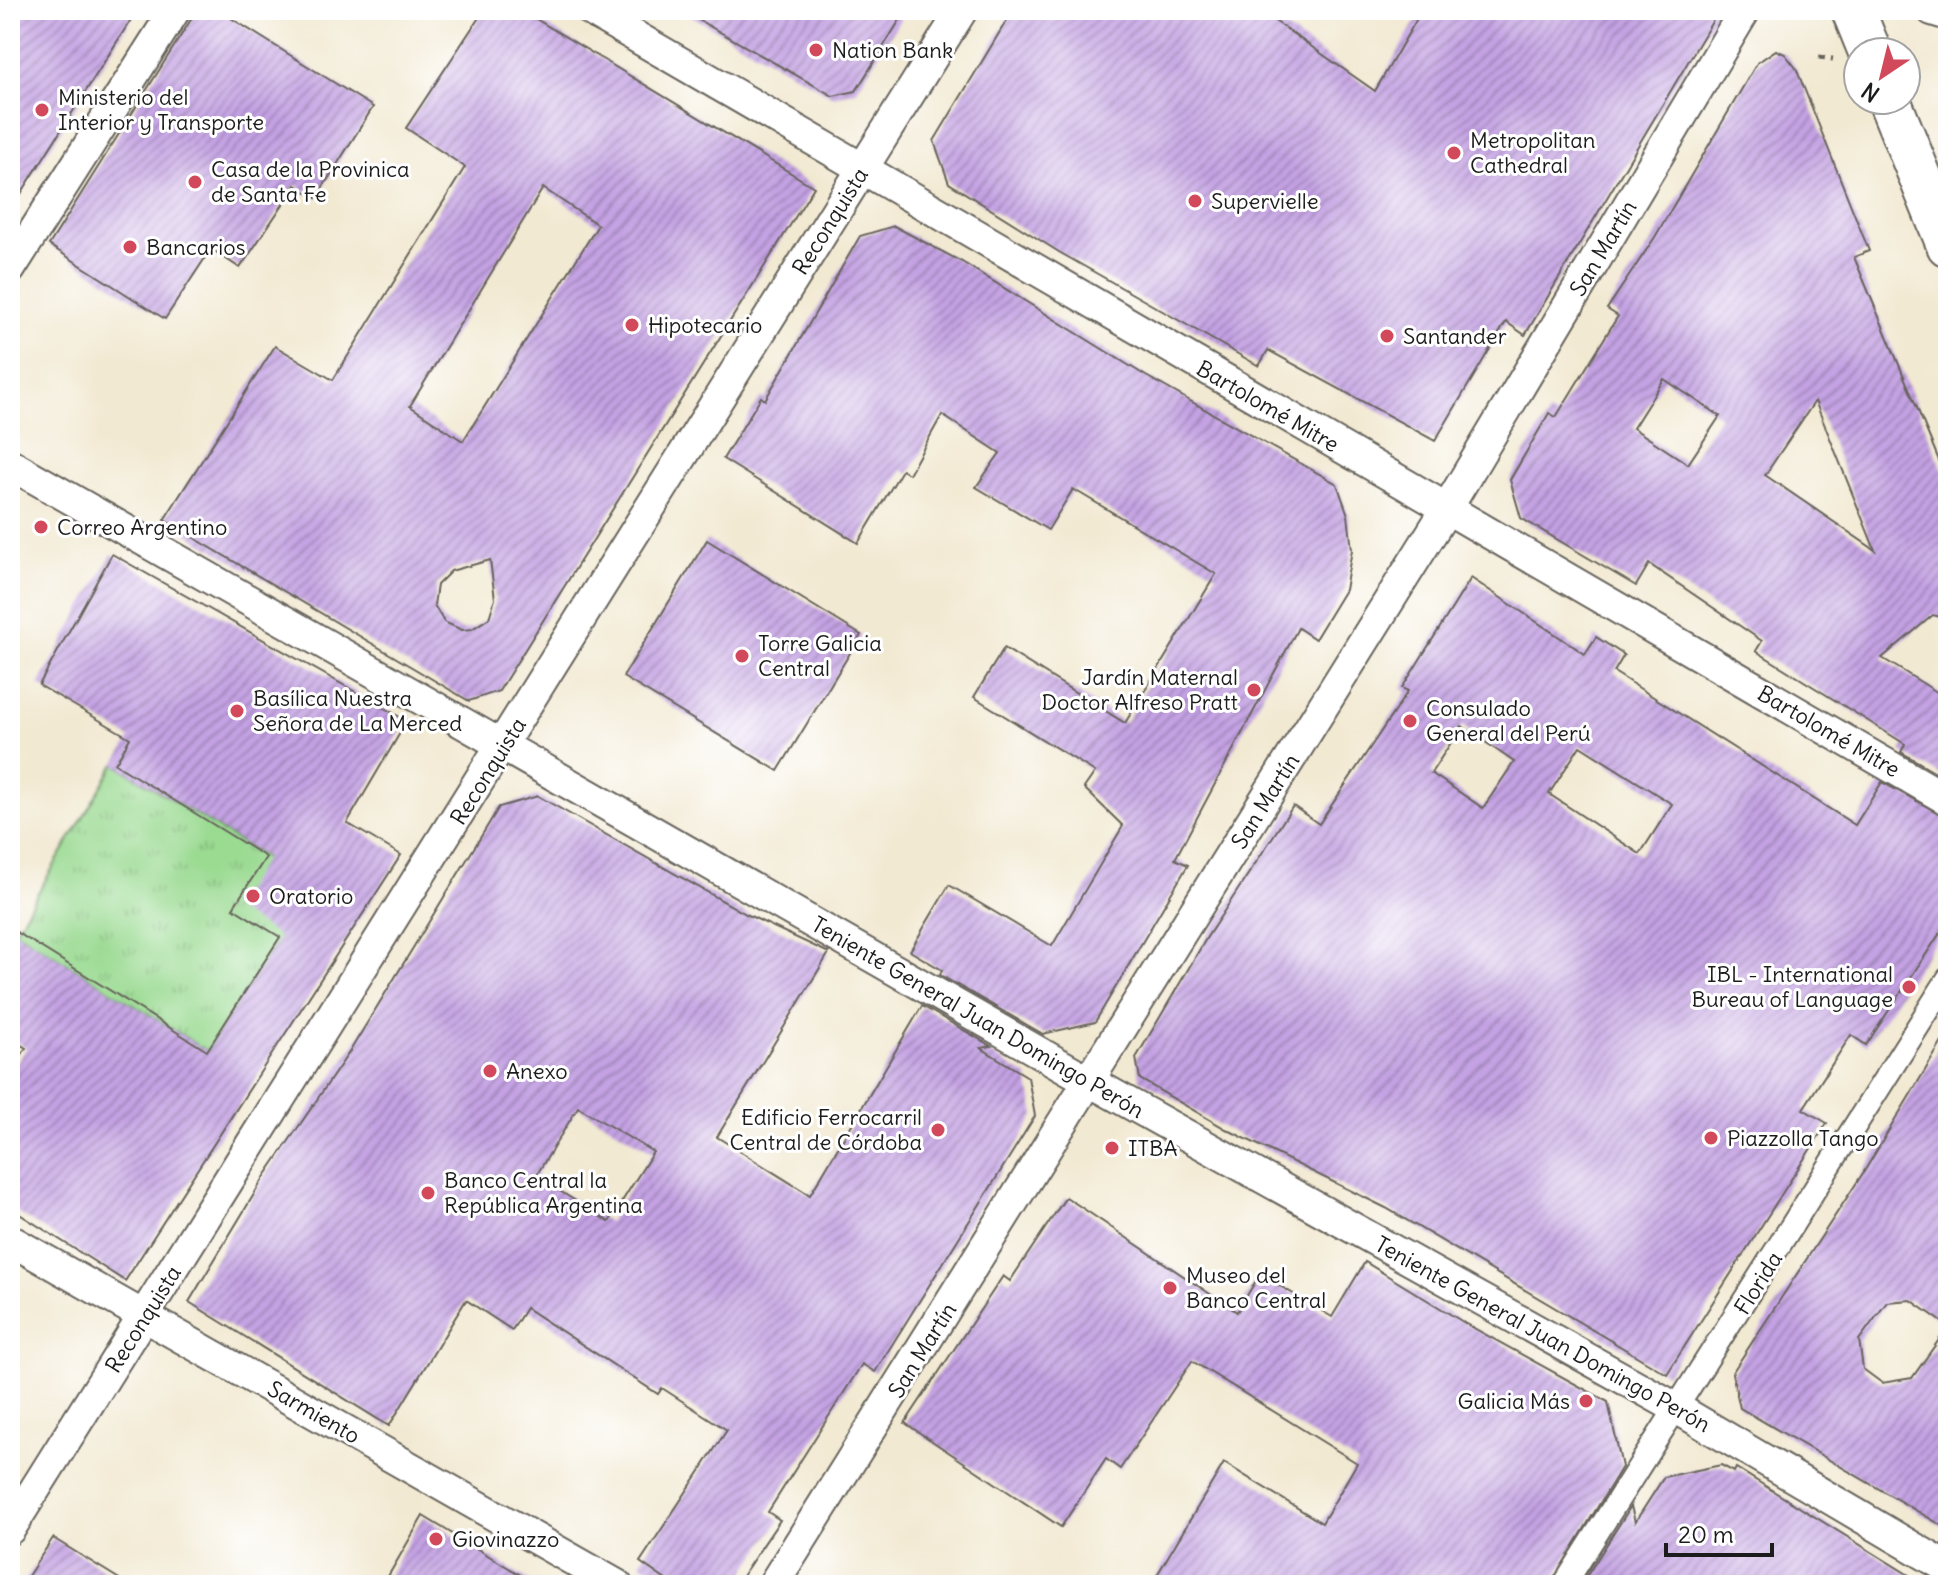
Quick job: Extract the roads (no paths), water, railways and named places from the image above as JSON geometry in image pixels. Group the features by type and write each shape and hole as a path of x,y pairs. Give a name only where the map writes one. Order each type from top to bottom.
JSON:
{"main road":[{"path":"1853,10 1864,36"},
{"path":"1896,116 1948,245"}],"street":[{"path":"10,269 175,10"},
{"name":"Bartolomé Mitre","path":"590,10 1948,800"},
{"name":"Reconquista","path":"10,1529 504,746 962,10"},
{"name":"San Martín","path":"773,1585 1091,1082 1446,510 1745,10"},
{"path":"1932,10 1948,15"},
{"name":"Teniente General Juan Domingo Perón","path":"10,464 1091,1082 1678,1409 1948,1568"},
{"name":"Florida","path":"1564,1585 1948,979"},
{"name":"Sarmiento","path":"10,1240 617,1585"}],"place":[{"name":"Nation Bank","path":"816,50"},
{"name":"Ministerio del Interior y Transporte","path":"42,110"},
{"name":"Metropolitan Cathedral","path":"1454,153"},
{"name":"Casa de la Provinica de Santa Fe","path":"195,182"},
{"name":"Supervielle","path":"1195,201"},
{"name":"Bancarios","path":"130,247"},
{"name":"Hipotecario","path":"632,325"},
{"name":"Santander","path":"1387,336"},
{"name":"Correo Argentino","path":"41,527"},
{"name":"Torre Galicia Central","path":"742,656"},
{"name":"Jardín Maternal Doctor Alfreso Pratt","path":"1254,690"},
{"name":"Basílica Nuestra Señora de La Merced","path":"237,711"},
{"name":"Consulado General del Perú","path":"1410,721"},
{"name":"Oratorio","path":"253,896"},
{"name":"IBL - International Bureau of Language","path":"1909,987"},
{"name":"Anexo","path":"490,1071"},
{"name":"Edificio Ferrocarril Central de Córdoba","path":"938,1130"},
{"name":"Piazzolla Tango","path":"1711,1138"},
{"name":"ITBA","path":"1112,1148"},
{"name":"Banco Central la República Argentina","path":"428,1193"},
{"name":"Museo del Banco Central","path":"1170,1288"},
{"name":"Galicia Más","path":"1586,1401"},
{"name":"Giovinazzo","path":"436,1539"}]}
